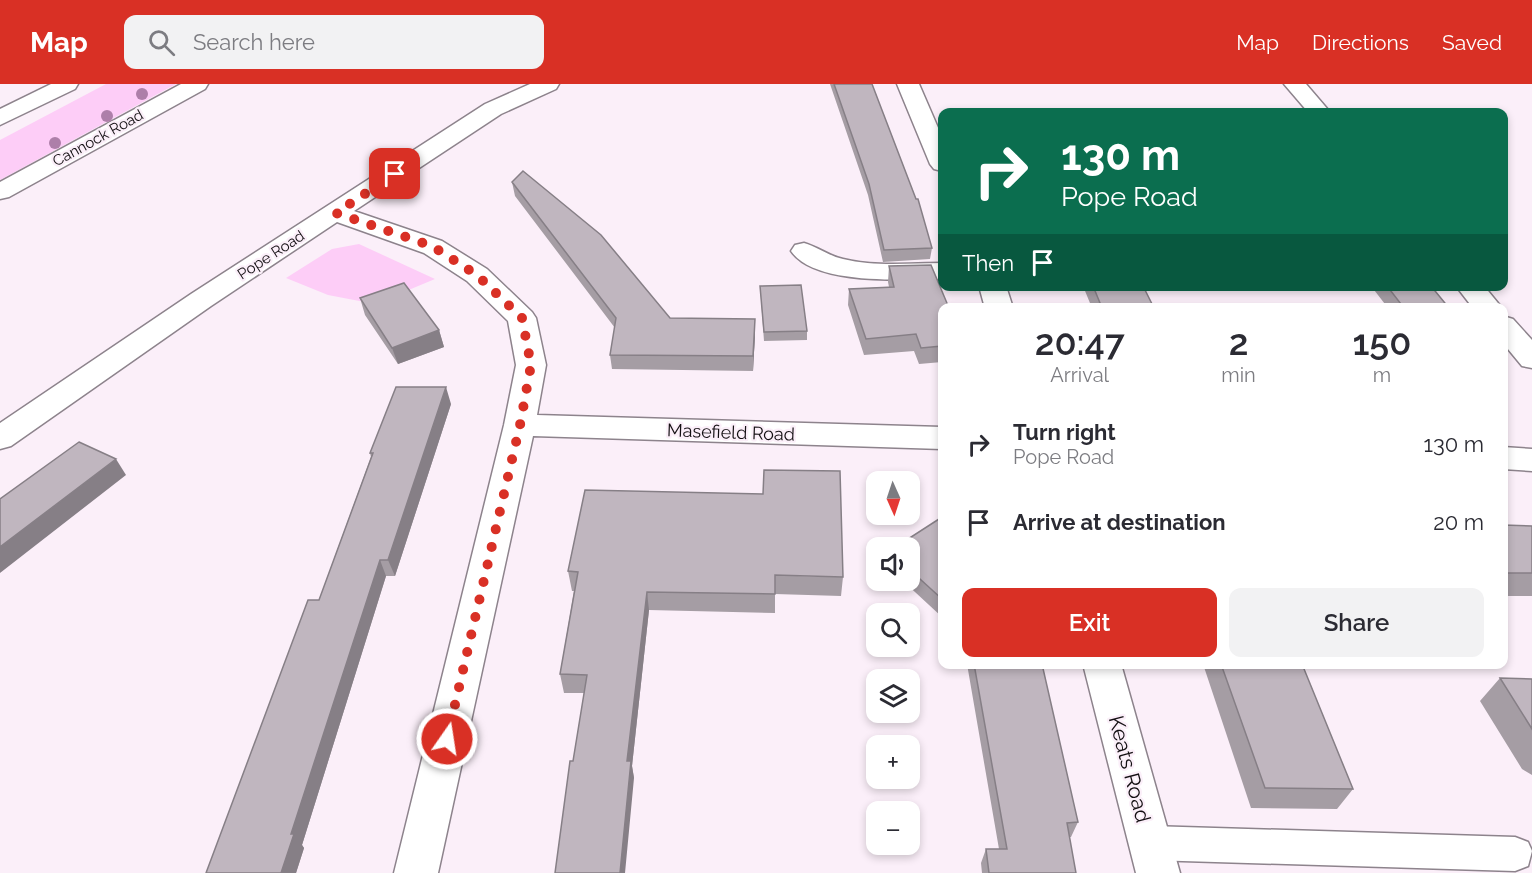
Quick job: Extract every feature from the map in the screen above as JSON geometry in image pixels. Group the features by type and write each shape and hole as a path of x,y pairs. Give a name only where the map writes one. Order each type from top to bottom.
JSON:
{"main road":[{"path":"0,118 67,84"},
{"name":"Cannock Road","path":"0,192 196,84"},
{"name":"Pope Road","path":"0,438 201,300 493,109 548,84"},
{"path":"908,84 938,155"},
{"path":"1294,84 1315,108"},
{"path":"336,213 432,246 477,275 522,318 531,365 520,425 416,873"},
{"path":"804,251 815,260 851,269 938,271"},
{"path":"1473,291 1484,303"},
{"path":"1508,331 1532,359"},
{"name":"Masefield Road","path":"520,425 938,438"},
{"path":"1508,458 1532,460"},
{"name":"Keats Road","path":"1103,669 1154,858"}],"lane":[{"path":"1154,858 1515,854"}],"shaded area":[{"path":"106,84 176,84 0,180 0,140"},
{"path":"359,244 435,279 375,304 328,295 286,278 332,249"}],"building":[{"path":"834,84 872,84 916,199 918,199 932,248 884,250 869,184"},
{"path":"523,171 601,235 670,318 755,319 753,356 610,355 616,318 512,182"},
{"path":"931,265 938,282 938,291 942,291 947,303 938,303 938,346 921,348 916,334 866,339 849,289 894,287 889,266"},
{"path":"404,283 439,330 392,348 360,298"},
{"path":"801,285 807,331 764,332 760,286"},
{"path":"1095,291 1146,291 1152,303 1100,303"},
{"path":"1391,291 1435,291 1445,303 1400,303"},
{"path":"396,387 446,387 388,560 380,560 291,834 294,834 281,873 206,873 308,600 319,600 373,453 370,453"},
{"path":"79,442 116,459 0,547 0,499"},
{"path":"764,470 840,471 843,577 775,575 775,594 647,592 627,761 631,761 620,873 555,873 570,761 573,761 587,675 560,674 578,572 568,571 585,490 763,494"},
{"path":"938,520 938,595 920,579 920,537 911,537"},
{"path":"1508,525 1532,526 1532,573 1508,573"},
{"path":"975,669 1043,669 1078,822 1067,823 1076,873 989,873 986,849 1007,849"},
{"path":"1223,669 1304,669 1353,789 1265,788"},
{"path":"1500,678 1532,679 1532,729"}],"route":[{"path":"395,174 336,213 432,246 477,275 522,318 531,365 520,425 447,739"}]}
